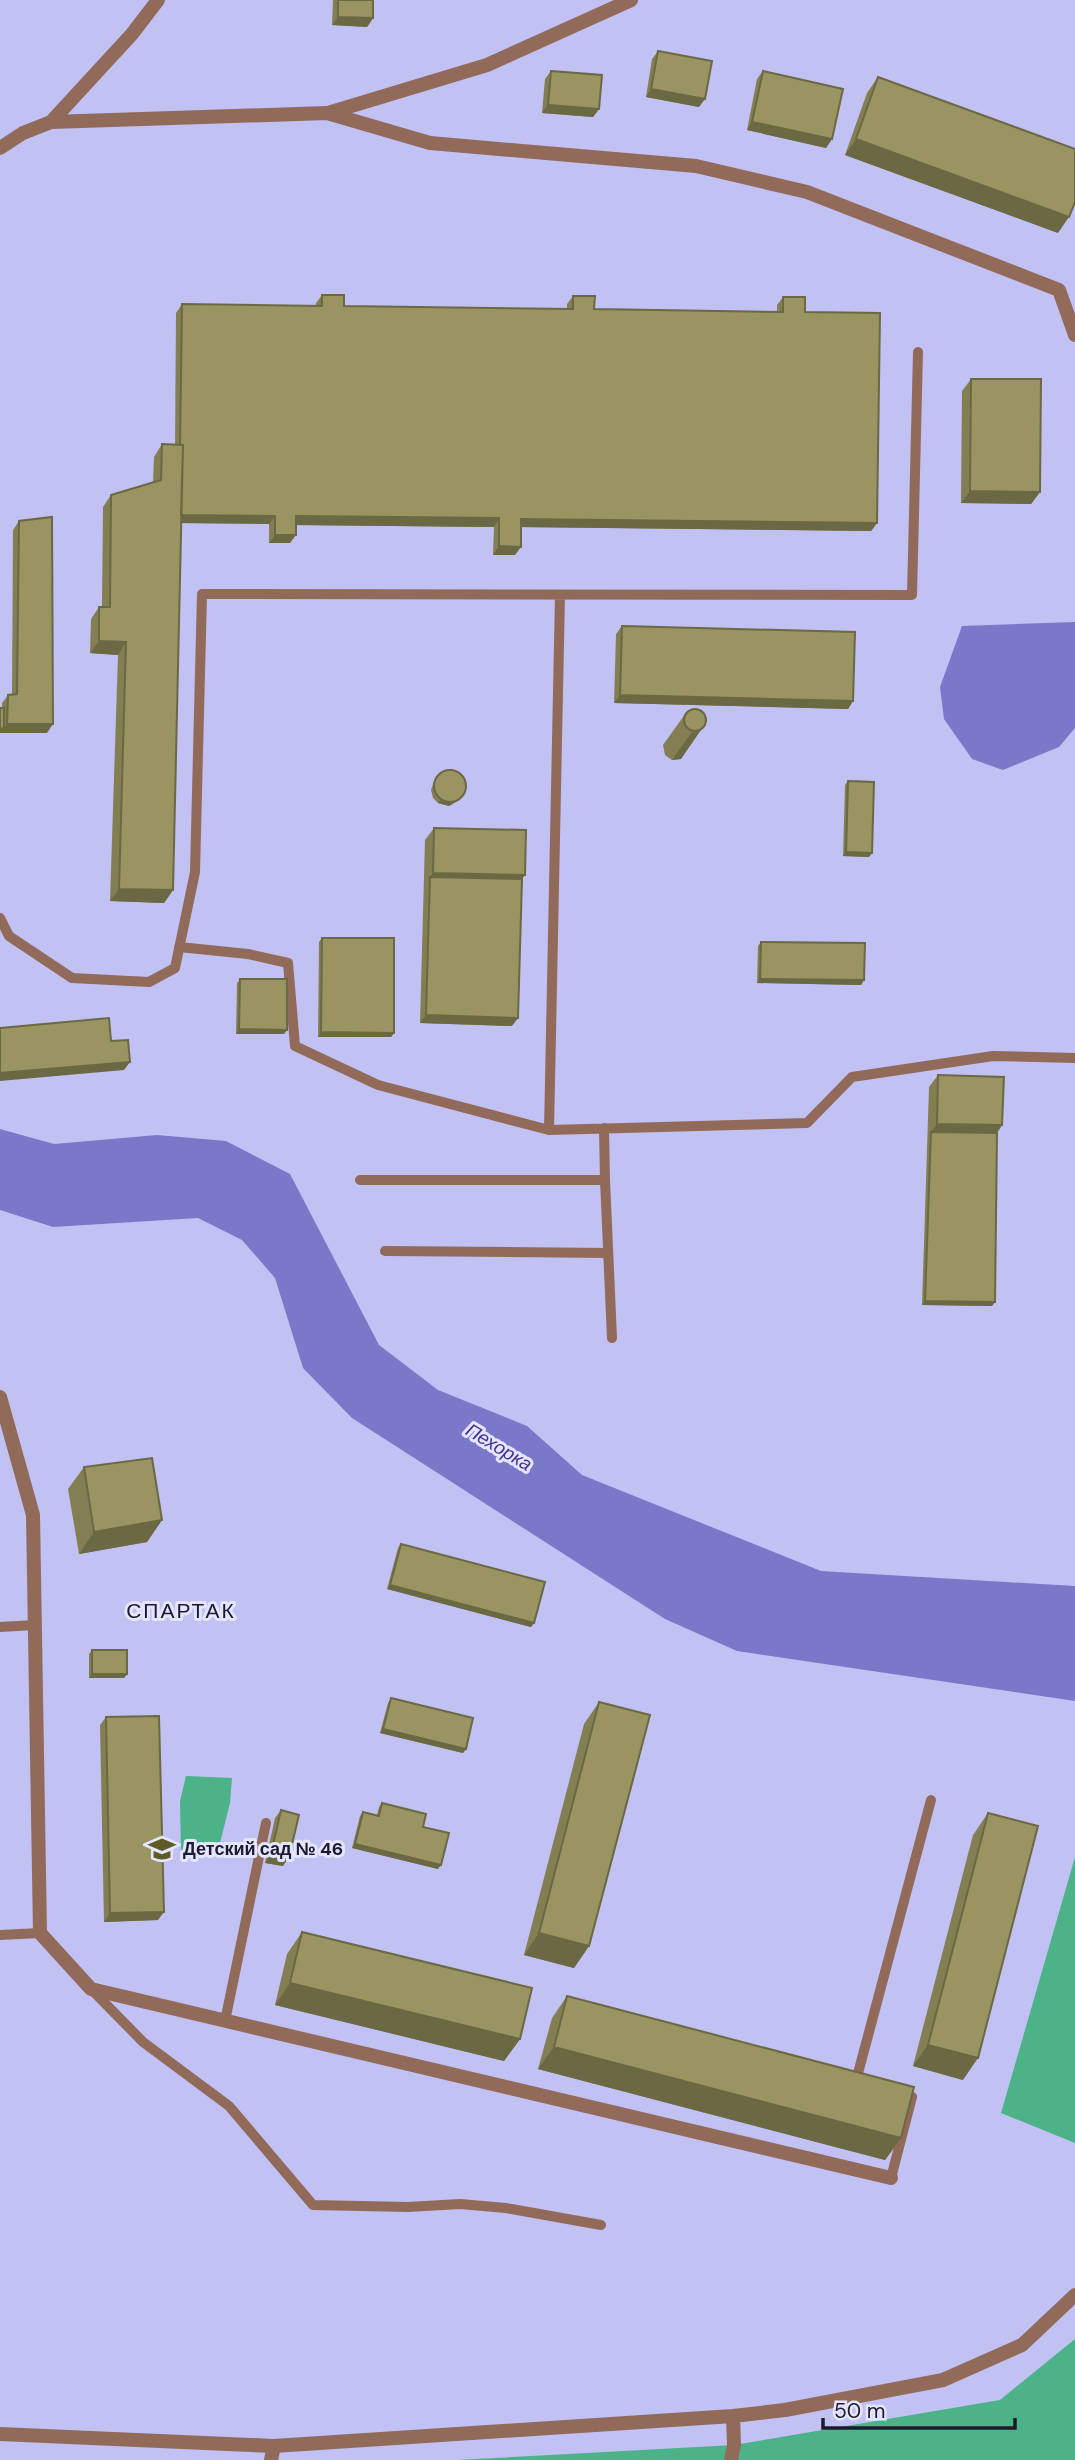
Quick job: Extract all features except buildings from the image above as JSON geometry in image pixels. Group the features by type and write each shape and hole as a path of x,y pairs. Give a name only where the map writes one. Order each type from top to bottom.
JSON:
{"street":[{"path":"51,122 132,34 158,0"},
{"path":"0,148 23,133 51,122 327,113 487,65 631,0"},
{"path":"327,113 430,144 696,166 807,192 1059,290 1075,335"},
{"path":"0,1397 33,1515 40,1933 91,1989 891,2178"},
{"path":"0,2434 273,2453 785,2410 943,2380 1022,2345 1075,2295"},
{"path":"731,2460 734,2445 733,2416"}],"lane":[{"path":"0,918 9,936 72,978 149,982 175,968 195,872 202,594 912,595 918,352"},
{"path":"549,1130 560,595"},
{"path":"179,947 248,954 288,963 295,1046 378,1085 549,1130 807,1123 852,1077 993,1056 1075,1058"},
{"path":"604,1128 612,1338"},
{"path":"360,1180 605,1180"},
{"path":"385,1251 608,1253"},
{"path":"0,1627 35,1625"},
{"path":"891,2178 912,2096 857,2077 932,1800"},
{"path":"225,2021 266,1822"},
{"path":"0,1935 40,1933"},
{"path":"91,1989 143,2042 229,2106 313,2205 408,2207 460,2204 506,2208 601,2225"}],"green space":[{"path":"186,1776 232,1778 230,1803 217,1855 181,1855 180,1801"},
{"path":"1075,1857 1075,2143 1001,2113"},
{"path":"1075,2339 1075,2460 457,2460 734,2445 1000,2400"}],"water":[{"path":"1075,622 1075,728 1059,747 1003,770 972,759 944,719 940,687 962,626"},
{"name":"Пехорка","path":"0,1129 54,1144 157,1135 226,1141 290,1174 379,1345 438,1390 527,1426 582,1475 821,1571 1075,1586 1075,1701 737,1651 665,1619 352,1418 303,1368 275,1278 242,1240 198,1218 53,1227 0,1210"}],"place":[{"name":"Детский сад № 46","path":"162,1849"}],"district":[{"name":"СПАРТАК","path":"181,1611"}]}
